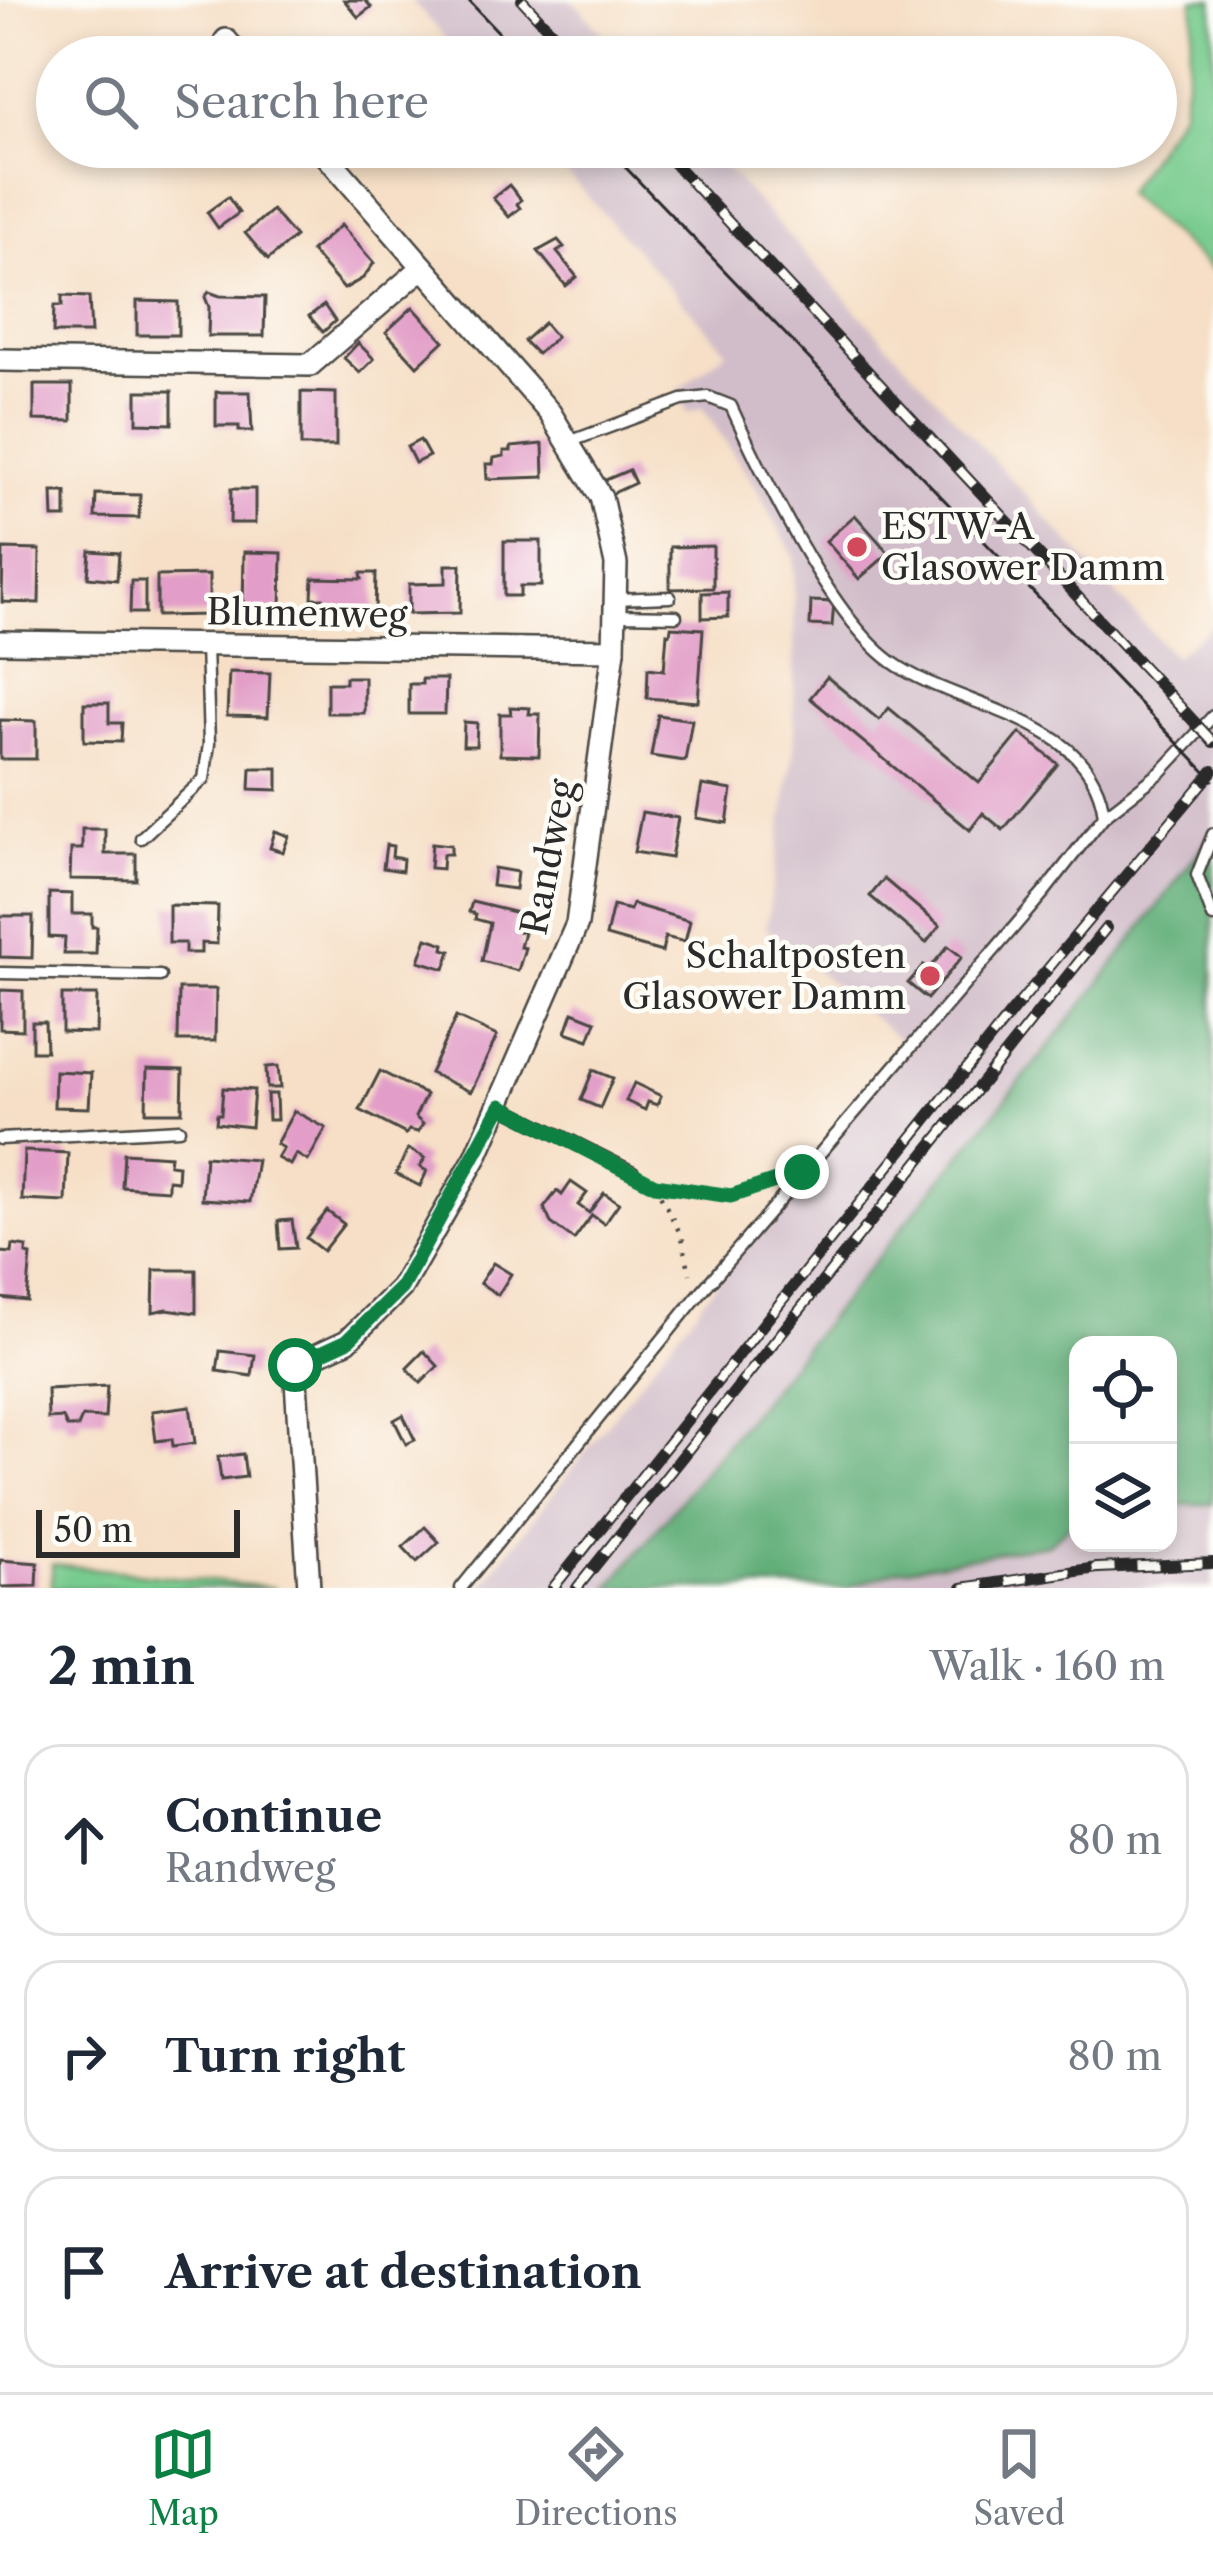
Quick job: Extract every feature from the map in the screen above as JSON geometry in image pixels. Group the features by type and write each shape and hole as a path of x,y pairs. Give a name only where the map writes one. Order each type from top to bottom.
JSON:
{"street":[{"name":"Randweg","path":"309,1588 295,1365 347,1341 401,1288 501,1106 577,924 614,650 616,564 601,497 569,442 494,344 337,168"},
{"path":"0,360 310,365 423,267"},
{"name":"Blumenweg","path":"0,642 614,650"}],"lane":[{"path":"569,442 682,400 708,397 730,406 799,538 859,634 894,664 1021,718 1052,740 1090,770 1102,796 1104,816"},
{"path":"615,607 670,596"},
{"path":"615,607 676,616"},
{"path":"141,838 204,779 209,744 206,645"},
{"path":"461,1588 696,1298 1104,816 1161,772 1213,716"},
{"path":"1213,834 1197,875 1213,917"},
{"path":"0,973 160,976"},
{"path":"501,1106 633,1172"},
{"path":"0,1139 179,1129"}],"path":[{"path":"633,1172 655,1185 731,1196 802,1172"},
{"path":"655,1185 682,1237 696,1298"}],"shaded area":[{"path":"411,0 572,0 605,36 443,36"},
{"path":"562,168 726,168 1174,657 1213,625 1213,843 1208,839 1093,992 609,1588 480,1588 903,1043 766,928 794,747 794,556 753,482 702,408 687,413 677,391 727,351"},
{"path":"1213,1504 1213,1588 846,1588 897,1570 1048,1544 1069,1526 1069,1552 1177,1552 1177,1505"}],"green space":[{"path":"1193,0 1213,0 1213,271 1125,193 1142,168 1177,168 1177,116 1182,109"},
{"path":"1209,838 1213,843 1213,1504 1177,1505 1177,1336 1069,1336 1069,1526 1048,1544 897,1570 846,1588 609,1588 1093,992"},
{"path":"52,1564 275,1588 52,1588"}],"building":[{"path":"344,0 365,0 371,7 358,17"},
{"path":"509,185 521,200 520,208 509,217 493,198"},
{"path":"228,197 239,213 218,228 207,212"},
{"path":"272,210 295,237 268,260 245,233"},
{"path":"341,225 374,263 363,278 344,289 311,251"},
{"path":"558,240 564,247 557,252 577,277 566,286 538,251"},
{"path":"209,292 265,297 264,336 208,336 205,297"},
{"path":"62,296 89,297 91,333 53,333 54,306 62,306"},
{"path":"137,301 178,302 178,335 137,335"},
{"path":"324,305 335,321 323,332 309,316"},
{"path":"413,307 444,341 417,366 386,332"},
{"path":"544,323 556,337 537,354 524,341"},
{"path":"358,343 374,359 360,373 344,358"},
{"path":"34,385 72,385 72,421 34,420"},
{"path":"137,391 172,391 172,424 137,423"},
{"path":"216,392 250,392 252,431 216,426"},
{"path":"301,392 336,393 336,446 301,446"},
{"path":"420,440 429,456 415,463 407,447"},
{"path":"543,444 544,477 487,479 486,464 493,464 504,451"},
{"path":"629,470 635,483 609,495 603,481"},
{"path":"231,489 255,489 255,523 230,523"},
{"path":"52,492 66,492 66,518 53,518"},
{"path":"96,494 140,495 139,518 95,517"},
{"name":"ESTW-A Glasower Damm","path":"855,515 889,553 859,579 826,541"},
{"path":"504,541 541,541 541,586 520,586 520,596 504,596"},
{"path":"713,546 713,588 670,589 670,547"},
{"path":"3,549 40,550 39,603 2,602"},
{"path":"90,551 119,553 117,580 88,577"},
{"path":"244,552 282,553 281,611 243,611"},
{"path":"446,565 461,565 460,613 409,614 409,584 446,583"},
{"path":"361,573 376,573 375,613 323,613 323,598 312,598 313,578 362,579"},
{"path":"209,575 209,615 157,616 157,576"},
{"path":"131,581 145,581 145,613 130,613"},
{"path":"728,592 728,617 702,618 702,593"},
{"path":"811,601 834,602 832,626 810,625"},
{"path":"671,627 703,629 698,702 647,698 648,668 664,670"},
{"path":"229,672 270,673 268,717 227,716"},
{"path":"345,677 364,677 364,713 327,713 327,683 345,683"},
{"path":"827,677 879,720 889,708 979,783 1020,733 1058,764 1003,830 983,813 970,830 810,698"},
{"path":"422,679 446,679 445,714 409,714 409,684 422,684"},
{"path":"84,703 109,703 109,723 122,723 121,742 84,741"},
{"path":"510,707 540,714 539,756 500,755 500,714 511,714"},
{"path":"658,715 692,720 685,761 651,756"},
{"path":"0,720 36,721 36,759 0,759"},
{"path":"464,722 477,723 476,746 463,746"},
{"path":"251,768 278,768 278,790 250,789"},
{"path":"702,785 732,790 727,823 696,818"},
{"path":"642,812 678,818 671,858 634,852"},
{"path":"82,829 105,829 105,854 136,854 136,880 70,879 71,849 82,849"},
{"path":"275,831 289,836 283,852 270,848"},
{"path":"432,843 451,845 451,854 443,854 442,869 430,868"},
{"path":"386,845 393,846 392,857 403,859 402,871 383,868"},
{"path":"494,868 517,872 515,889 492,886"},
{"path":"884,879 940,926 926,943 870,896"},
{"path":"49,893 72,894 72,914 92,914 92,927 97,927 96,954 64,954 65,938 49,937"},
{"path":"472,902 518,913 513,930 524,932 520,947 525,948 518,971 482,961 490,923 469,912"},
{"path":"632,904 690,921 685,942 665,937 662,952 606,936 613,906 630,910"},
{"path":"169,905 218,906 217,944 201,943 201,953 185,953 185,943 169,943"},
{"path":"0,916 33,916 32,958 0,957"},
{"path":"427,938 451,951 445,969 419,961"},
{"name":"Schaltposten Glasower Damm","path":"948,946 962,957 927,999 908,983 924,965 929,969"},
{"path":"179,989 216,989 215,1041 178,1041"},
{"path":"0,990 23,991 23,1030 0,1029"},
{"path":"62,995 97,995 96,1033 62,1032"},
{"path":"573,1012 596,1021 589,1040 566,1032"},
{"path":"456,1017 497,1036 471,1092 430,1073"},
{"path":"32,1022 45,1022 46,1051 32,1051"},
{"path":"278,1066 280,1088 267,1088 266,1067"},
{"path":"147,1069 183,1070 182,1112 146,1112"},
{"path":"593,1070 613,1078 600,1108 581,1100"},
{"path":"55,1071 91,1073 89,1108 54,1107"},
{"path":"380,1071 426,1095 415,1117 423,1124 418,1132 406,1134 360,1110"},
{"path":"634,1083 661,1096 657,1105 648,1102 645,1110 626,1101"},
{"path":"223,1088 254,1090 251,1127 216,1123"},
{"path":"267,1094 276,1094 277,1120 268,1120"},
{"path":"294,1111 326,1128 308,1161 296,1154 290,1165 277,1158 283,1148 276,1144"},
{"path":"408,1149 425,1158 420,1167 427,1171 420,1186 396,1174"},
{"path":"24,1151 68,1153 66,1202 22,1200"},
{"path":"124,1153 170,1156 169,1164 178,1165 177,1181 168,1180 168,1190 122,1187"},
{"path":"205,1156 257,1160 250,1202 202,1199"},
{"path":"571,1182 587,1193 578,1205 589,1213 604,1193 619,1203 604,1224 592,1215 574,1240 551,1223 544,1208"},
{"path":"327,1211 344,1224 323,1251 306,1238"},
{"path":"292,1220 296,1248 280,1249 278,1221"},
{"path":"13,1245 27,1247 26,1254 31,1255 27,1301 1,1298 0,1252 12,1253"},
{"path":"493,1263 511,1274 498,1295 480,1283"},
{"path":"154,1270 196,1270 196,1313 153,1312"},
{"path":"220,1351 255,1355 252,1376 217,1371"},
{"path":"424,1351 438,1366 421,1383 407,1368"},
{"path":"107,1386 105,1418 82,1417 78,1427 67,1427 63,1418 48,1419 47,1389"},
{"path":"190,1406 195,1443 173,1446 172,1439 156,1441 152,1411"},
{"path":"403,1415 415,1440 406,1444 394,1420"},
{"path":"243,1454 246,1477 221,1480 218,1457"},
{"path":"425,1527 439,1542 417,1562 403,1547"},
{"path":"0,1560 38,1563 37,1586 0,1587"}],"tram line":[{"path":"468,0 502,36"},
{"path":"626,168 1213,780"}],"railway":[{"path":"522,0 555,36"},
{"path":"679,168 1213,742"},
{"path":"553,1588 1011,1013 1213,771"},
{"path":"577,1588 1106,928"},
{"path":"962,1588 1097,1568 1213,1563"}],"place":[{"name":"ESTW-A Glasower Damm","path":"857,547"},
{"name":"Schaltposten Glasower Damm","path":"930,976"}],"route":[{"path":"295,1365 347,1341 401,1288 501,1106 655,1185 731,1196 802,1172"}]}
